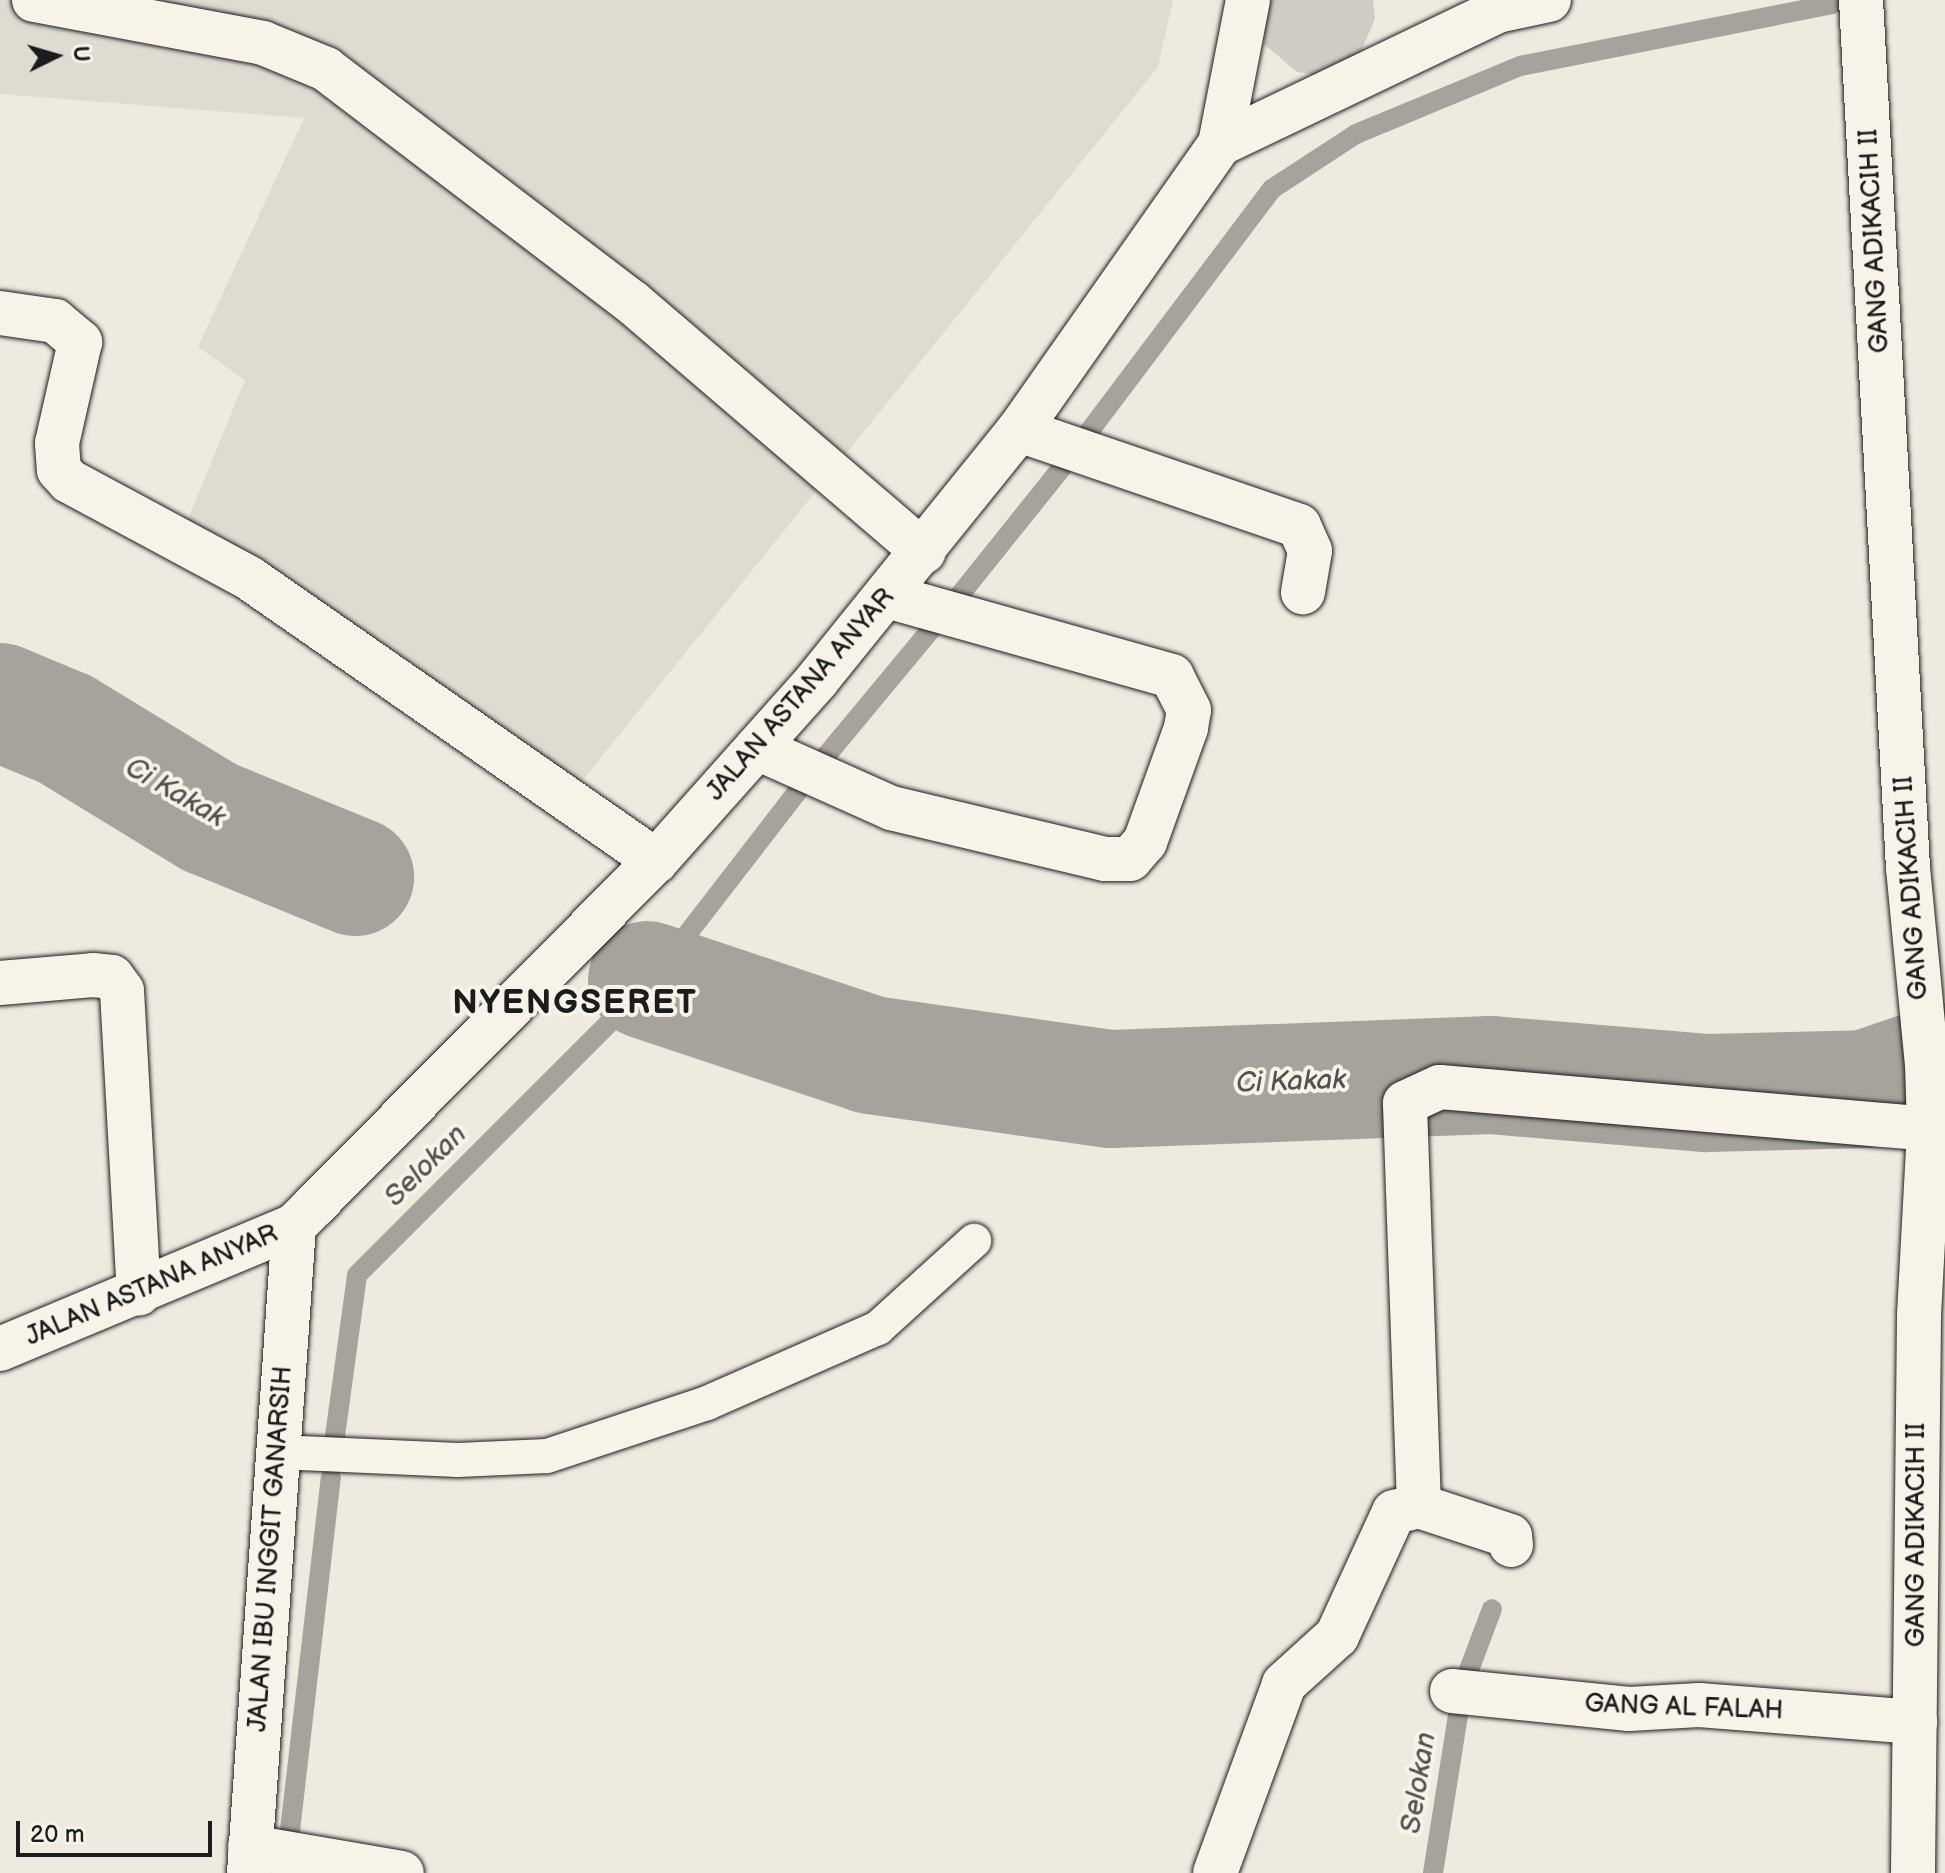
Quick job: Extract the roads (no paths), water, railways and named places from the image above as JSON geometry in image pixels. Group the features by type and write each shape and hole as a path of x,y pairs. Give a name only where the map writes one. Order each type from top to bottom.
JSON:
{"street":[{"path":"34,0 263,43 326,69 632,302 924,552"},
{"path":"1220,144 1248,0"},
{"name":"JALAN ASTANA ANYAR","path":"0,1349 139,1294 294,1226 656,861 757,748 924,552 1019,430 1220,144 1485,6 1549,0"},
{"name":"GANG ADIKACIH II","path":"1861,0 1908,868 1927,1064 1937,1127 1931,1611 1915,1722 1913,1873"},
{"path":"0,313 55,321 80,342 57,443 59,470 69,481 249,578 656,861"},
{"path":"1019,430 1299,526 1310,551 1303,592"},
{"path":"757,748 906,812 1105,859 1130,859 1145,842 1186,728 1189,710 1172,676 887,596"},
{"path":"0,983 93,975 112,977 122,991 139,1294"},
{"path":"1419,1506 1405,1103 1440,1087 1937,1127"},
{"name":"JALAN IBU INGGIT GANARSIH","path":"250,1860 294,1226"},
{"path":"1215,1873 1284,1684 1337,1636 1394,1512 1419,1506 1510,1536 1511,1545"},
{"name":"GANG AL FALAH","path":"1452,1691 1629,1709 1699,1705 1915,1722"},
{"path":"250,1860 402,1873"}],"lane":[{"path":"277,1452 458,1460 547,1456 707,1403 878,1328 974,1241"}],"waterway":[{"path":"1082,441 1272,189 1356,134 1520,66 1833,4"},
{"path":"955,601 1068,460"},
{"path":"821,762 938,621"},
{"name":"Ci Kakak","path":"0,702 65,729 209,817 355,877"},
{"name":"Selokan","path":"335,1436 357,1275 651,981 804,783"},
{"name":"Ci Kakak","path":"647,980 871,1055 1111,1089 1491,1075 1707,1093 1866,1089 1945,1062"},
{"name":"Selokan","path":"289,1839 331,1477"},
{"name":"Selokan","path":"1463,1686 1492,1609"},
{"name":"Selokan","path":"1433,1873 1460,1702"}],"district":[{"name":"NYENGSERET","path":"575,1003"}]}
